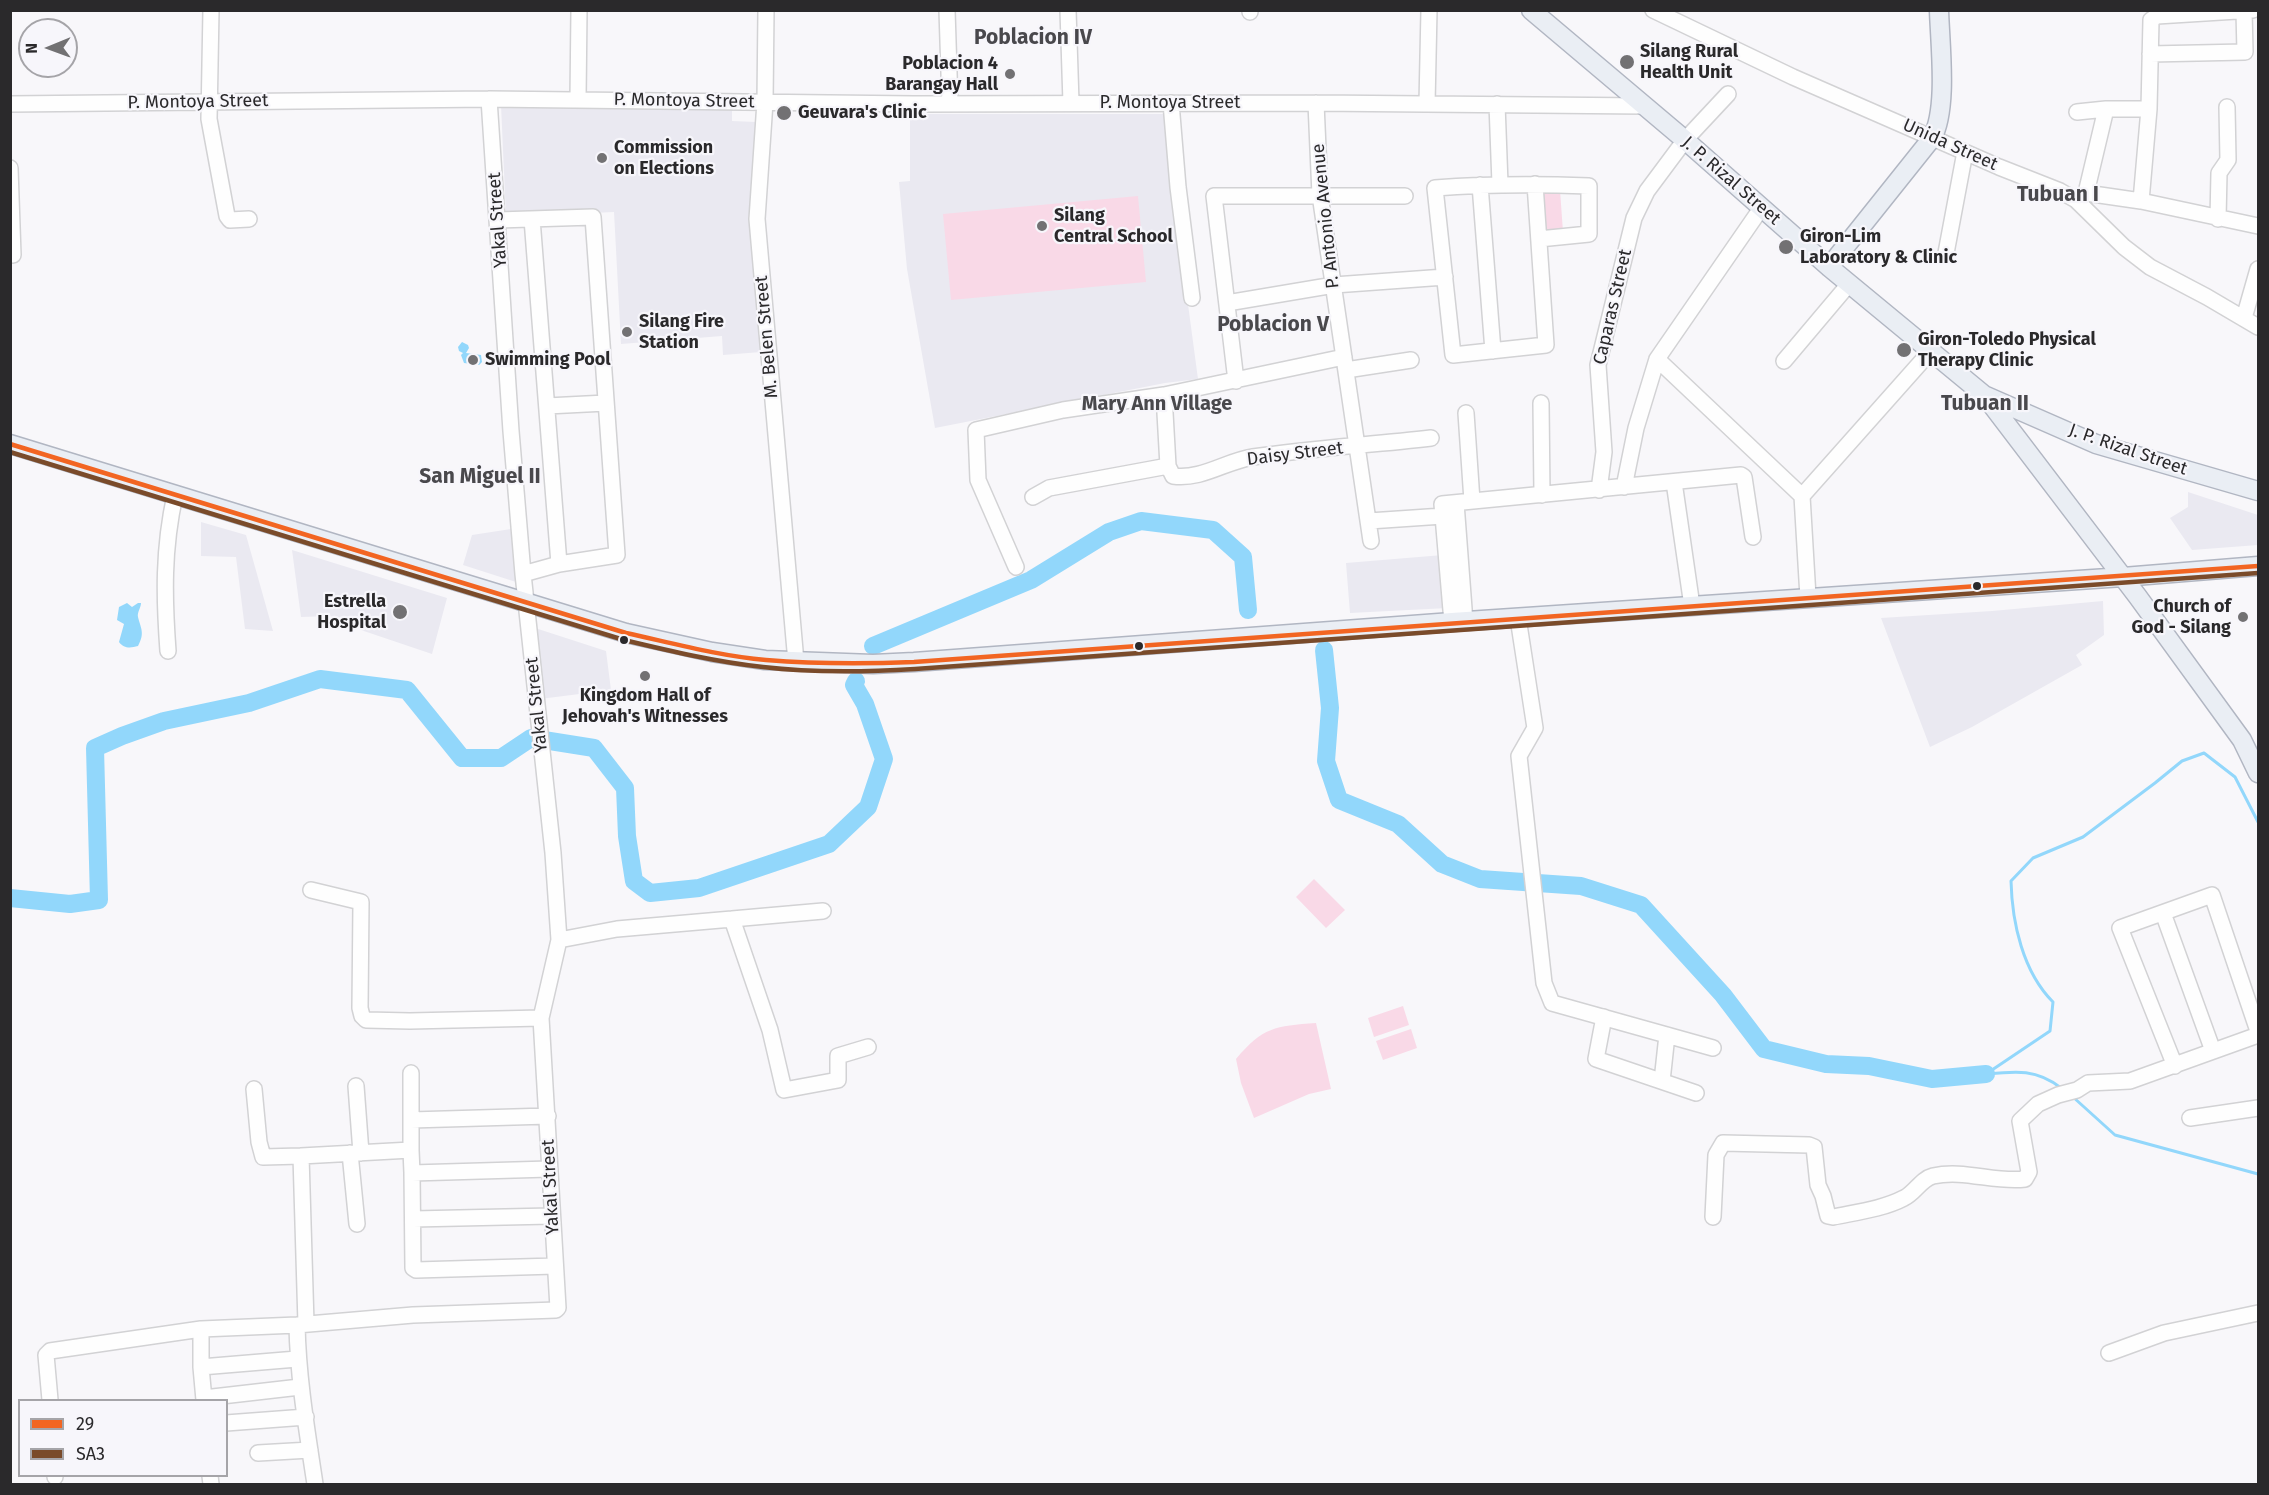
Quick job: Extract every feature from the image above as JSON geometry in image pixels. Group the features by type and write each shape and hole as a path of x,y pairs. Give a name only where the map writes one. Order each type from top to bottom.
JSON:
{"main road":[{"name":"J. P. Rizal Street","path":"1531,10 1685,140 1849,284 1984,395 2096,444 2259,491"},
{"path":"1829,267 1932,138 1937,128 1941,109 1940,10"},
{"path":"1984,395 2123,577 2242,740 2259,772"},
{"path":"10,444 525,603 665,643 737,656 795,662 873,664 954,661 1458,622 2259,566"}],"street":[{"path":"211,10 208,102 210,131 227,216 233,221 249,219"},
{"path":"578,99 579,10"},
{"name":"M. Belen Street","path":"766,10 765,102 759,179 759,247 795,662"},
{"path":"947,10 951,104"},
{"path":"1068,10 1071,103"},
{"path":"1428,104 1429,10"},
{"path":"2141,201 2149,109 2150,23 2154,17 2253,10"},
{"name":"Unida Street","path":"1655,11 1792,77 1932,138 2060,191 2081,196 2124,247 2150,267 2259,327"},
{"path":"2150,54 2246,52 2244,11"},
{"name":"Caparas Street","path":"1599,490 1604,452 1597,377 1600,353 1638,207 1647,191 1685,140 1728,94"},
{"name":"Yakal Street","path":"302,1324 413,1315 534,1311 558,1308 541,1018 559,940 554,853 525,603 489,99"},
{"name":"P. Montoya Street","path":"10,104 578,99 951,104 1316,103 1645,106"},
{"path":"1171,103 1178,187 1192,298"},
{"name":"P. Antonio Avenue","path":"1316,103 1320,195 1371,541"},
{"path":"1497,104 1500,184"},
{"path":"2218,219 2219,174 2228,160 2227,107"},
{"path":"2106,109 2081,196 2141,201 2259,226"},
{"path":"2077,112 2149,109"},
{"path":"1946,253 1965,152"},
{"path":"10,168 14,255"},
{"path":"1535,184 1546,345 1454,355 1435,188 1500,184 1535,184 1589,186 1588,234 1539,239"},
{"path":"1480,185 1493,351"},
{"path":"1236,381 1214,196 1405,196"},
{"path":"1624,487 1636,428 1658,359 1761,207"},
{"path":"498,220 593,217 617,555 559,564 523,574"},
{"path":"532,219 559,564"},
{"path":"2244,318 2259,269"},
{"path":"1227,303 1334,285 1445,277"},
{"path":"1784,361 1849,284"},
{"path":"1802,496 1930,352"},
{"path":"1658,359 1802,496 1808,597"},
{"path":"1016,567 978,480 976,430 1063,410 1164,395 1236,381 1345,364 1412,360"},
{"path":"1033,497 1049,488 1168,466 1164,395"},
{"path":"547,406 606,403"},
{"path":"1541,403 1542,495"},
{"path":"1466,413 1472,501"},
{"name":"Daisy Street","path":"1168,466 1173,476 1185,476 1209,472 1251,457 1431,438"},
{"path":"1458,622 1442,504 1742,475 1753,537"},
{"path":"1674,482 1692,606"},
{"path":"168,651 167,530 176,495"},
{"path":"1456,503 1458,622"},
{"path":"1369,521 1443,516"},
{"path":"1518,618 1535,728 1519,756 1544,983 1551,1002 1713,1048"},
{"path":"311,890 361,902 360,1008 366,1020 541,1018"},
{"path":"1713,1217 1716,1155 1723,1143 1815,1147 1818,1185 1826,1212 1828,1216 1833,1217 1899,1200 1911,1194 1926,1179 1933,1176 1967,1175 2025,1179 2029,1172 2021,1119 2038,1104 2097,1082 2130,1082 2175,1066 2259,1033 2212,895 2120,928 2175,1066"},
{"path":"559,940 617,929 823,911"},
{"path":"2163,913 2213,1051"},
{"path":"732,919 770,1030 784,1090 838,1080 838,1056 868,1047"},
{"path":"1604,1017 1596,1059 1696,1093"},
{"path":"1662,1081 1667,1035"},
{"path":"411,1073 413,1268 416,1270 555,1266"},
{"path":"356,1086 357,1224"},
{"path":"254,1089 259,1142 263,1157 411,1150"},
{"path":"2190,1118 2259,1108"},
{"path":"411,1120 548,1116"},
{"path":"301,1156 302,1324 297,1359 315,1485"},
{"path":"412,1173 549,1168"},
{"path":"413,1219 551,1216"},
{"path":"2109,1353 2164,1333 2259,1313"},
{"path":"50,1399 46,1355 50,1351 201,1329 302,1324"},
{"path":"201,1329 204,1399 300,1388"},
{"path":"201,1367 297,1359"},
{"path":"228,1423 306,1417"},
{"path":"258,1453 310,1449"}],"shaded area":[{"path":"501,105 732,110 732,121 756,122 751,229 761,352 723,355 722,336 621,344 614,212 506,217"},
{"name":"Silang Central School","path":"910,114 1170,114 1185,282 1198,379 1165,383 935,428 907,269 899,182 910,181"},
{"path":"1560,190 1563,232 1543,234 1541,191"},
{"path":"1138,196 1146,282 951,300 943,214"},
{"path":"2188,492 2258,515 2258,545 2192,550 2170,518 2188,507"},
{"path":"201,522 246,535 273,631 245,629 236,557 201,556"},
{"path":"511,529 516,582 463,565 472,535"},
{"path":"292,550 447,598 432,654 352,627 330,616 301,617"},
{"path":"1443,555 1448,608 1350,613 1346,563"},
{"path":"2103,601 2104,635 2076,655 2082,665 1972,727 1930,747 1881,618"},
{"path":"532,627 606,651 611,690 540,699"},
{"path":"1314,879 1345,910 1326,928 1296,897"},
{"path":"1403,1006 1409,1025 1374,1037 1368,1018"},
{"path":"1316,1023 1331,1089 1309,1094 1254,1118 1241,1083 1236,1059 1262,1034 1280,1027"},
{"path":"1411,1029 1417,1048 1383,1060 1376,1041"}],"water":[{"name":"Swimming Pool","path":"462,342 468,345 466,353 481,355 482,362 479,365 464,363 461,355 463,353 458,347"},
{"path":"127,603 132,607 141,603 138,615 142,631 141,638 138,646 133,647 125,647 119,642 124,624 117,620 119,607"}],"waterway":[{"path":"873,646 1031,580 1109,532 1141,521 1213,530 1243,557 1248,610"},
{"path":"1324,650 1330,708 1326,761 1339,800 1398,824 1442,864 1480,879 1581,886 1641,905 1723,995 1764,1049 1826,1064 1869,1066 1932,1079 1986,1074"},
{"path":"10,898 70,904 99,900 95,748 164,721 249,703 320,679 407,690 462,758 501,758 531,738 594,748 625,788 627,836 634,881 650,893 699,888 829,844 868,807 884,759 865,704 854,685 856,681"},
{"path":"1986,1074 2050,1031 2053,1002 2043,990 2027,962 2017,930 2012,897 2011,881 2033,858 2083,837 2182,761 2204,753 2235,777 2258,822"},
{"path":"1988,1074 2008,1072 2035,1074 2061,1088"},
{"path":"2073,1097 2115,1135 2258,1174"}],"transit line":[{"name":"29","path":"10,444 626,633 731,656 784,661 914,662 2258,566"},
{"name":"SA3","path":"10,452 624,640 728,662 801,670 915,669 2258,573"}],"place":[{"name":"Silang Rural Health Unit","path":"1627,62"},
{"name":"Poblacion 4 Barangay Hall","path":"1010,74"},
{"name":"Geuvara's Clinic","path":"784,113"},
{"name":"Commission on Elections","path":"602,158"},
{"name":"Silang Central School","path":"1042,226"},
{"name":"Giron-Lim Laboratory & Clinic","path":"1786,247"},
{"name":"Silang Fire Station","path":"627,332"},
{"name":"Giron-Toledo Physical Therapy Clinic","path":"1904,350"},
{"name":"Swimming Pool","path":"473,360"},
{"name":"Estrella Hospital","path":"400,612"},
{"name":"Church of God - Silang","path":"2243,617"},
{"name":"Kingdom Hall of Jehovah's Witnesses","path":"645,676"}],"district":[{"name":"Poblacion IV","path":"1033,38"},
{"name":"Tubuan I","path":"2058,195"},
{"name":"Poblacion V","path":"1273,325"},
{"name":"Mary Ann Village","path":"1157,404"},
{"name":"Tubuan II","path":"1985,404"},
{"name":"San Miguel II","path":"480,477"}]}
